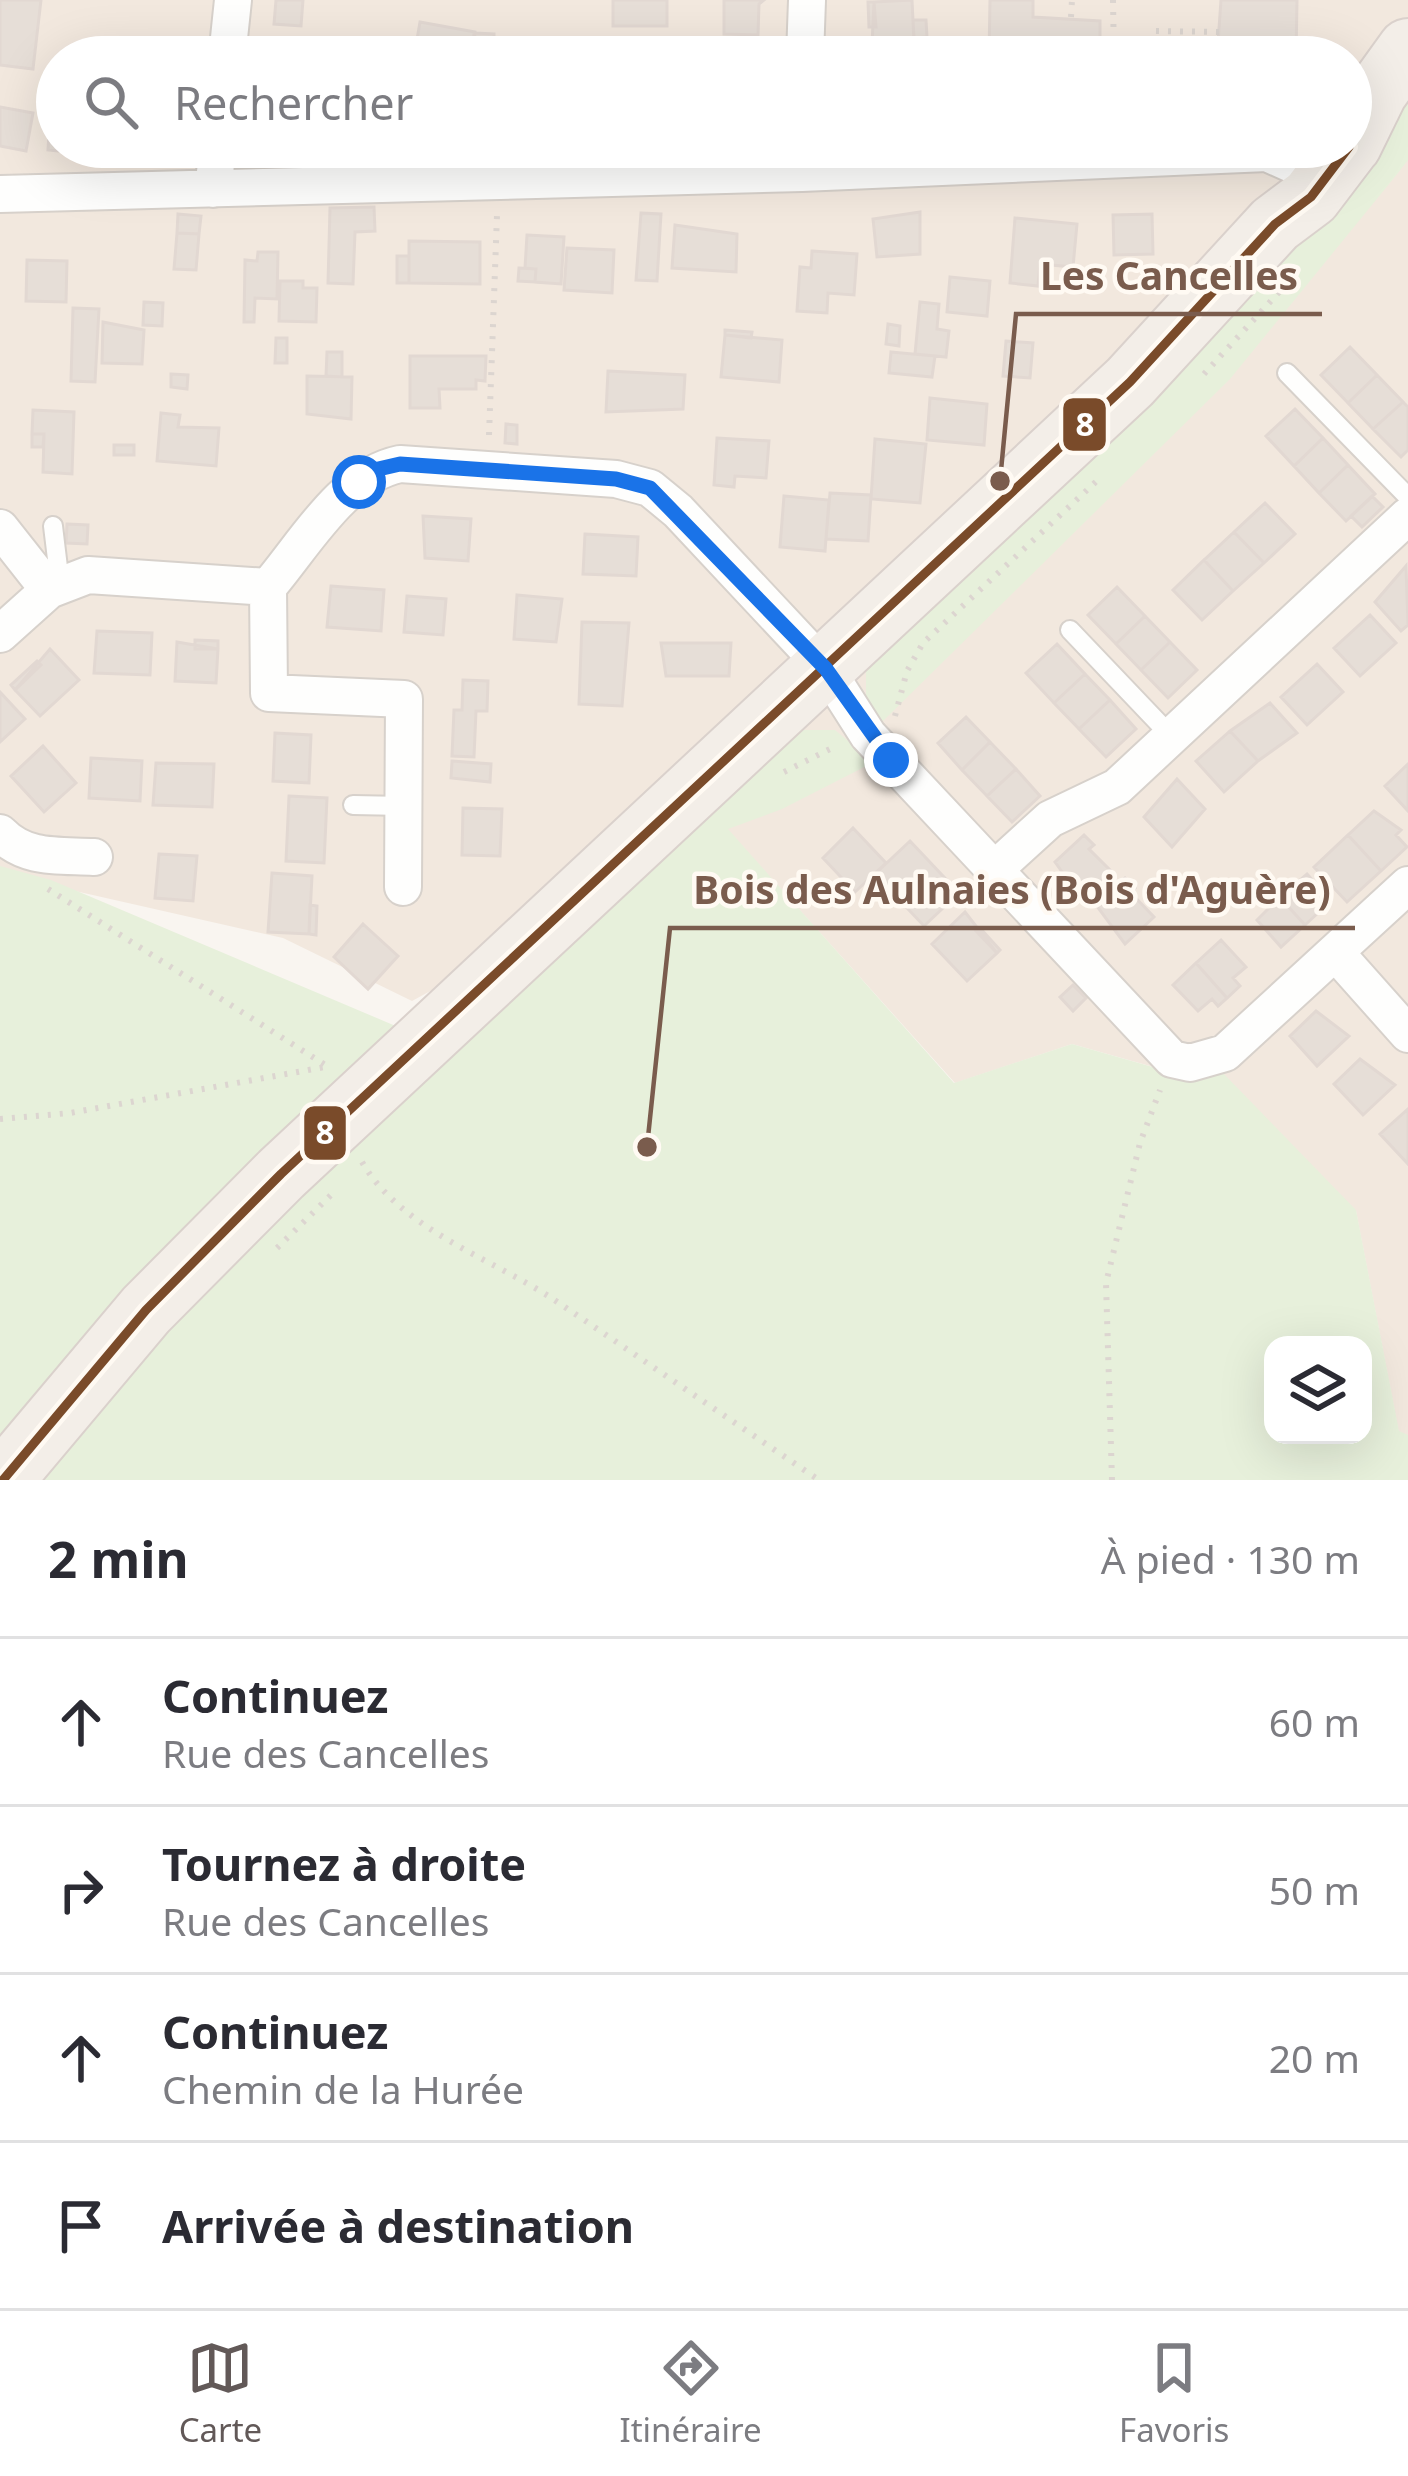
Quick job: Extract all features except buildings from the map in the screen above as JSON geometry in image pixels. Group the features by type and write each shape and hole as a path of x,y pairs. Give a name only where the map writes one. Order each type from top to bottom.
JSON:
{"main road":[{"path":"3,1480 187,1267 432,1031 1130,382 1321,168"}],"street":[{"path":"229,36 233,0"},
{"path":"805,36 806,0"},
{"path":"213,189 216,168"},
{"path":"0,194 499,181 687,168"},
{"path":"403,887 404,699 269,694 268,587 352,487 374,470 400,464 616,479 650,488 826,669 868,735 1172,1059 1190,1063 1225,1053 1408,885"},
{"path":"994,870 1050,820 1118,787 1408,516"},
{"path":"0,528 54,586"},
{"path":"0,634 54,586 88,575 268,587"},
{"path":"0,833 14,848 32,854 94,857"},
{"path":"1335,952 1408,1034"}],"lane":[{"path":"1287,373 1408,497"},
{"path":"52,526 54,586"},
{"path":"1070,630 1171,736"},
{"path":"353,805 404,806"}],"path":[{"path":"1070,17 1072,0"},
{"path":"1113,0 1114,36"},
{"path":"1156,31 1219,32"},
{"path":"487,470 499,181"},
{"path":"0,1119 70,1113 329,1067 50,893 43,878"},
{"path":"1112,1480 1106,1283 1140,1143 1172,1059"},
{"path":"376,1149 362,1165 408,1211 459,1247 549,1296 819,1480"},
{"path":"271,1255 347,1179"}],"shaded area":[{"path":"0,0 1408,0 1408,1480 1356,1211 1196,1079 1072,1044 955,1083 727,829 412,1001 283,938 0,874"}],"green space":[{"path":"1408,76 1408,160 1398,173 1230,379 883,721 866,704 866,664 1323,168 1372,168 1372,115"},
{"path":"791,730 835,730 874,762 782,809 728,829 954,1083 1072,1044 1195,1079 1222,1072 1356,1210 1399,1431 1408,1435 1408,1480 0,1480 0,866 51,880 424,1038"}],"transit line":[{"name":"8","path":"3,1480 146,1310 281,1174 1130,382 1275,224 1311,197 1333,168"}],"place":[{"name":"Les Cancelles","path":"1000,481"},
{"name":"Bois des Aulnaies (Bois d'Aguère)","path":"647,1147"}],"route":[{"path":"359,482 374,470 400,464 616,479 650,488 678,511 826,669 868,735 891,760"}]}
